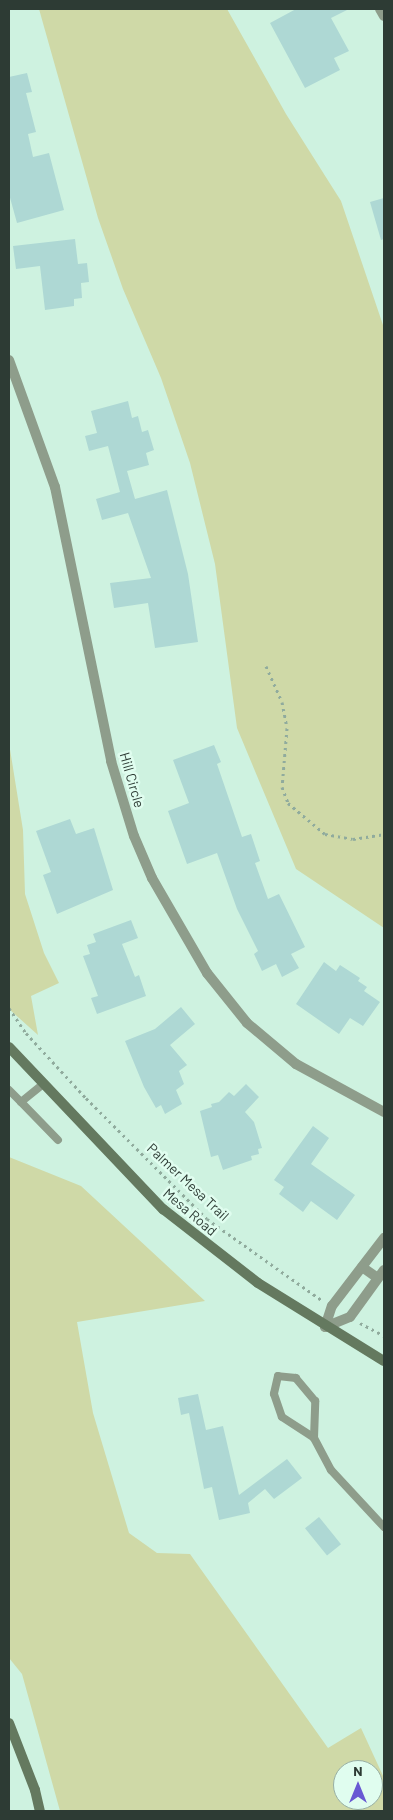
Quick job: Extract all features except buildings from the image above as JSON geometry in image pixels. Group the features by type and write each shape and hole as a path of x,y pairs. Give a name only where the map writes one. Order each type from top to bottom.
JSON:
{"main road":[{"name":"Mesa Road","path":"9,1047 163,1209 258,1283 325,1327 384,1361"},
{"path":"9,1722 35,1790 40,1811"}],"street":[{"path":"380,9 384,16"},
{"name":"Hill Circle","path":"9,360 55,487 111,761 132,828 152,878 208,973 247,1023 296,1064 384,1112"},
{"path":"325,1327 332,1306 384,1238"},
{"path":"325,1327 350,1317 381,1274 362,1266"}],"lane":[{"path":"21,1102 43,1084"},
{"path":"9,1090 58,1140"},
{"path":"314,1438 316,1401 296,1378 278,1376 274,1394 282,1417 314,1438 331,1470 384,1527"}],"path":[{"path":"266,666 282,702 287,728 282,787 288,803 325,834 353,839 384,834"},
{"name":"Palmer Mesa Trail","path":"9,1008 26,1033 86,1098 207,1218 332,1306"},
{"path":"350,1317 384,1336"}],"green space":[{"path":"39,9 227,9 286,114 341,201 384,328 384,928 296,869 237,728 215,564 190,463 161,378 123,289 98,218"},
{"path":"9,743 23,830 25,894 44,953 59,983 31,996 38,1035 9,1009"},
{"path":"9,1157 81,1186 205,1301 77,1322 93,1413 129,1533 157,1553 190,1554 328,1748 361,1728 376,1760 333,1760 333,1810 383,1810 383,1776 384,1811 60,1811 22,1674 9,1658"}]}
